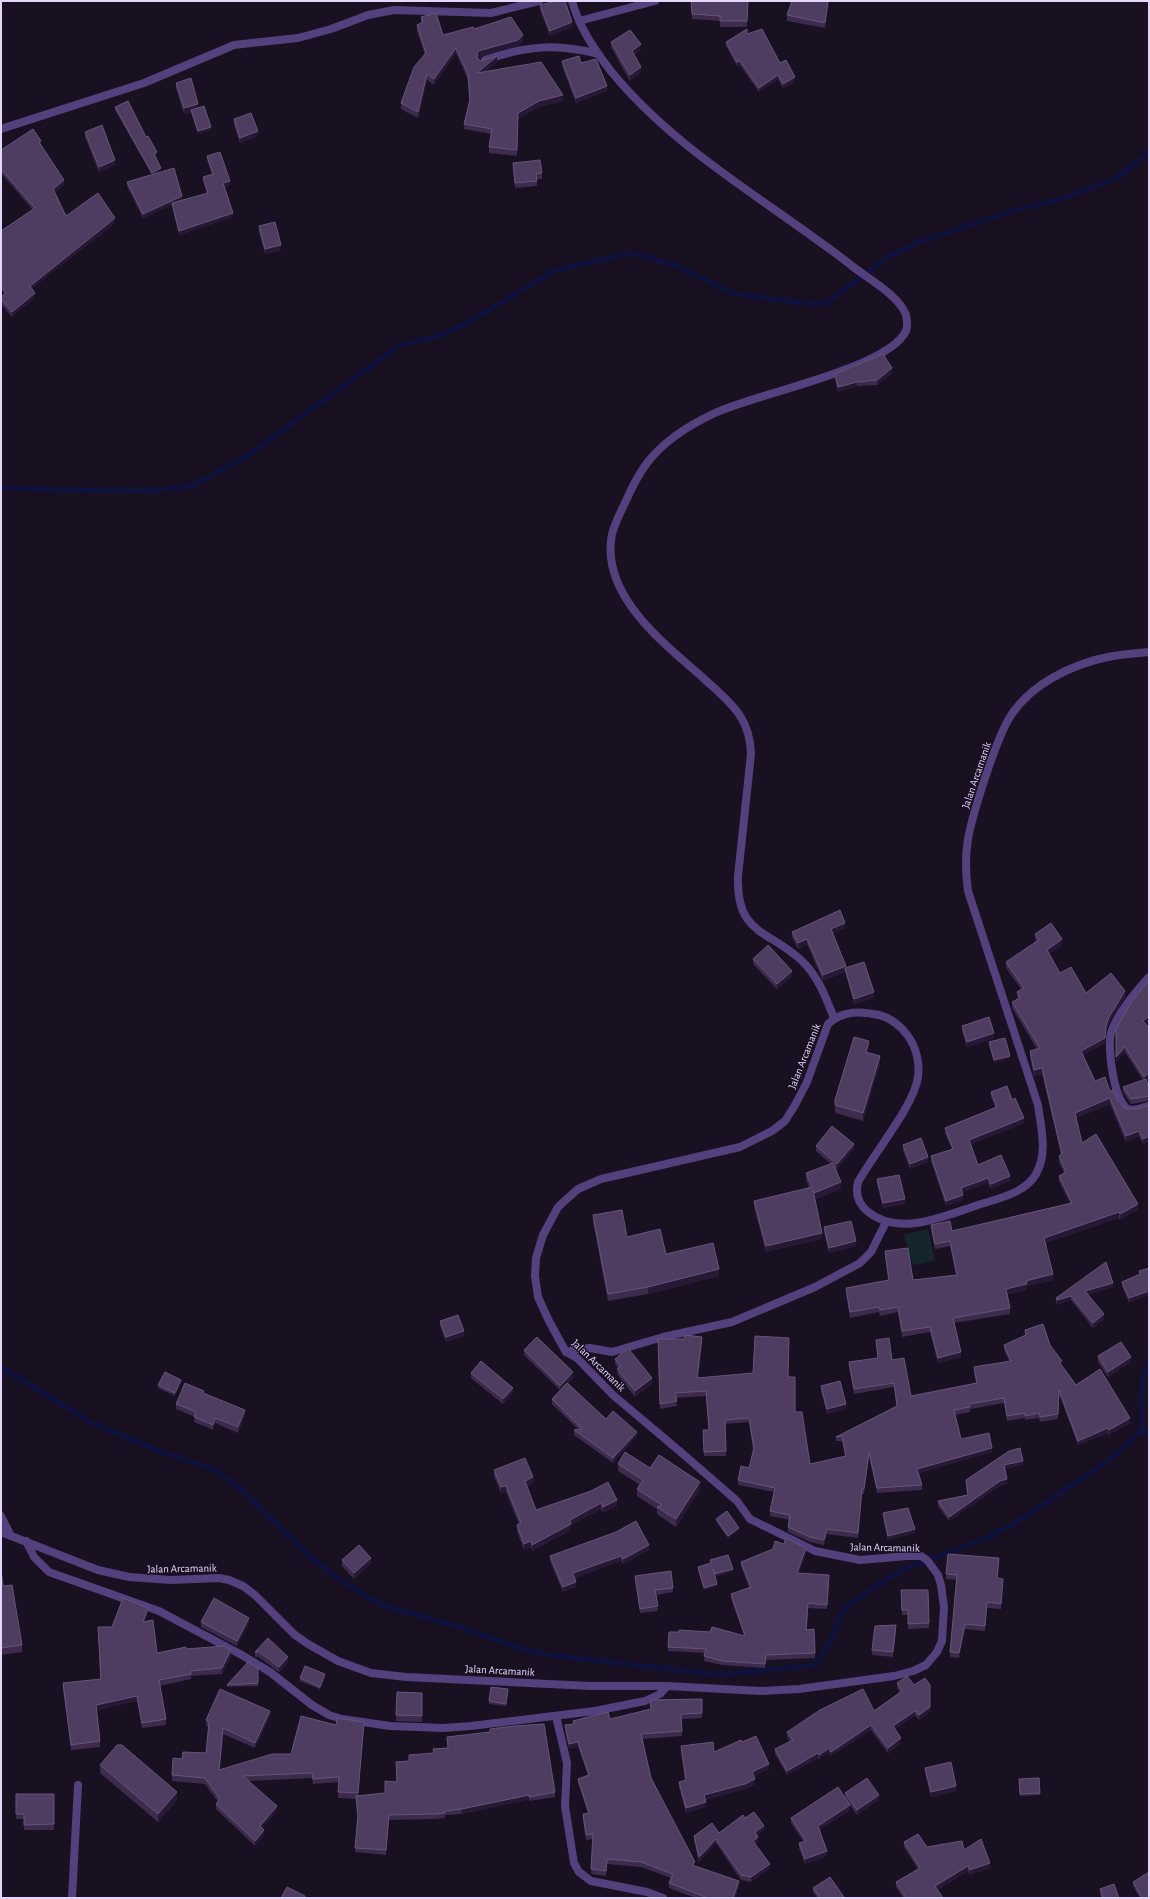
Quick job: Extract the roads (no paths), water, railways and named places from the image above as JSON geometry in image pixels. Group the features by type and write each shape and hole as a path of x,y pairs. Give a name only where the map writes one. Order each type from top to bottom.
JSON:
{"street":[{"path":"1,129 144,83 234,46 298,38 331,29 368,15 394,10 491,13 540,1"},
{"path":"572,1 579,21 598,54 631,94 650,114 671,133 742,186 814,236 882,288 903,308 906,316 906,331 901,337 873,357 827,377 760,397 716,413 676,435 657,451 645,466 619,514 612,540 612,568 620,587 641,619 659,638 718,691 741,715 747,725 751,738 751,754 738,876 737,890 740,902 744,914 752,925 790,952 811,971 818,980 834,1018"},
{"path":"579,21 655,1"},
{"path":"482,61 508,52 547,47 570,47 598,54"},
{"name":"Jalan Arcamanik","path":"1,1532 98,1570 129,1578 172,1580 219,1578 229,1580 243,1586 255,1595 295,1635 308,1644 338,1661 371,1673 406,1677 590,1686 667,1686 760,1691 799,1689 894,1676 913,1671 926,1665 932,1660 942,1641 944,1607 941,1585 933,1568 927,1560 920,1556 860,1560 815,1552 750,1519 737,1501 613,1395 577,1358 566,1352 538,1297 535,1276 536,1258 543,1235 551,1218 558,1207 578,1189 601,1179 740,1147 772,1131 785,1121 795,1105 812,1070 828,1024 834,1018 852,1012 866,1012 882,1016 893,1021 904,1030 912,1041 919,1065 918,1078 911,1098 858,1182 856,1191 858,1200 863,1208 873,1216 886,1222 917,1223 948,1215 1004,1196 1026,1185 1035,1176 1042,1160 1043,1138 1038,1105 968,891 965,868 966,844 972,818 994,752 1007,721 1022,700 1040,686 1068,670 1092,661 1114,656 1149,652"},
{"path":"1149,977 1126,1004 1112,1031 1109,1042 1112,1072 1124,1105 1129,1110 1149,1106"},
{"path":"566,1352 578,1348 590,1348 612,1352 663,1337 732,1322 815,1286 860,1263 871,1252 886,1222"},
{"path":"1,1516 11,1536"},
{"path":"26,1541 34,1557 49,1572 159,1611 240,1654 270,1672 312,1705 329,1715 360,1722 390,1726 443,1728 471,1726 595,1711 644,1701 660,1694 667,1686"},
{"path":"556,1716 567,1763 565,1806 574,1863 579,1872 590,1881 648,1892 663,1898"},
{"path":"72,1898 78,1785"}],"waterway":[{"path":"1,487 24,489 151,491 192,486 249,455 400,345 435,337 464,325 552,272 569,267 632,253 677,266 732,293 811,304 827,303 889,256 919,242 1012,211 1058,200 1117,178 1149,152"},
{"path":"1,1367 90,1422 156,1450 216,1470 243,1491 307,1554 333,1575 385,1606 460,1627 533,1652 720,1675 815,1665 829,1644 844,1609 876,1586 909,1567 987,1538 1017,1522 1113,1457 1141,1431 1142,1381 1149,1360"},
{"path":"1141,1431 1149,1435"}]}
